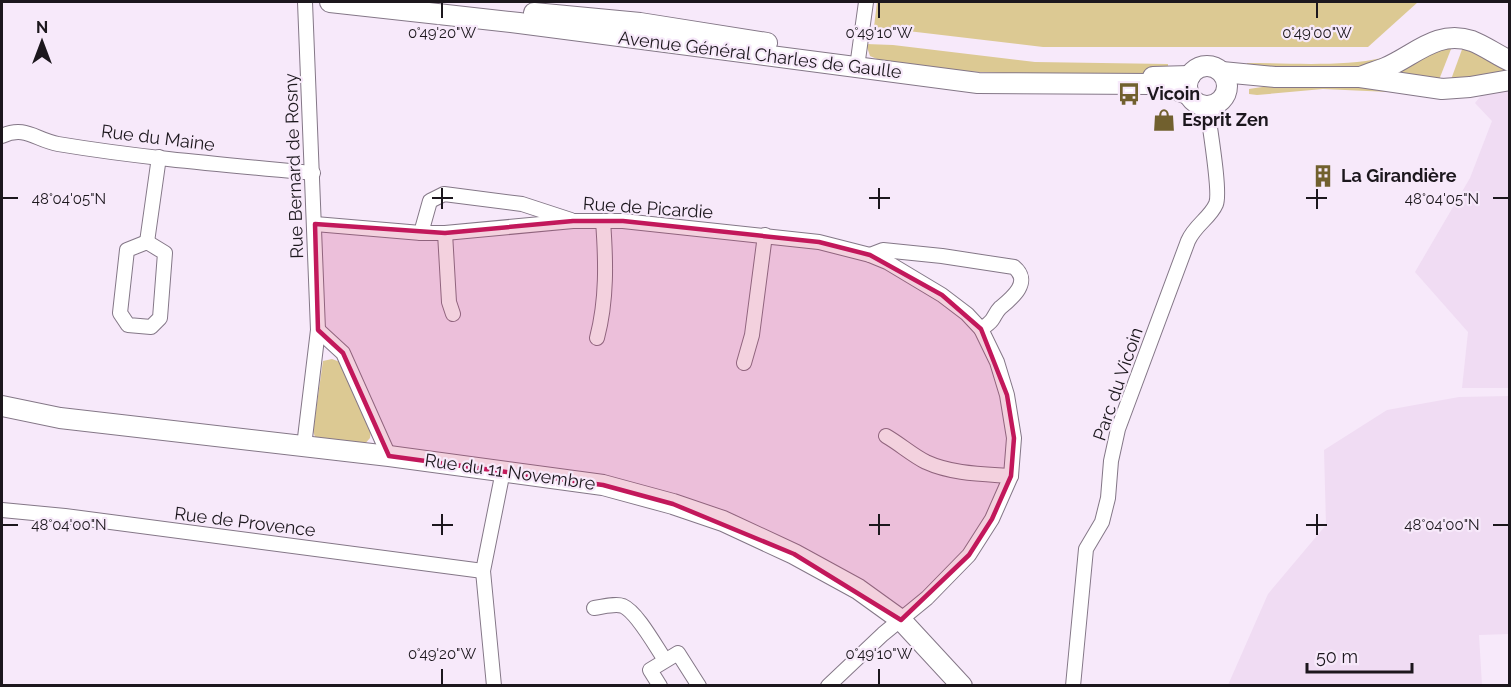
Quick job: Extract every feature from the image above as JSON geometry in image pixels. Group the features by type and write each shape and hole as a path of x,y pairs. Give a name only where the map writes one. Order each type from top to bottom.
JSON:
{"main road":[{"name":"Avenue Général Charles de Gaulle","path":"330,2 858,62"},
{"name":"Avenue Général Charles de Gaulle","path":"439,2 640,23 978,83 1151,84 1171,88 1190,86 1194,101 1207,106"},
{"path":"1360,76 1386,68 1430,42 1449,38 1472,41 1509,61"},
{"path":"1190,86 1193,71 1205,66 1217,68 1227,82 1226,94"},
{"path":"1222,72 1275,77 1360,76 1442,88 1470,87 1509,80"},
{"path":"1207,106 1218,103 1226,94 1246,85 1275,77"},
{"name":"Rue du 11 Novembre","path":"2,406 60,418 389,456 603,485 723,521 794,554 849,584 901,620 962,686"}],"street":[{"name":"Rue Bernard de Rosny","path":"304,446 318,330 305,2"},
{"path":"858,62 866,2"},
{"name":"Parc du Vicoin","path":"1073,686 1086,549 1102,522 1108,498 1111,461 1118,429 1188,241 1200,222 1210,213 1219,197 1207,106"},
{"name":"Rue du Maine","path":"2,136 16,131 54,143 159,157 313,173"},
{"path":"147,242 159,157"},
{"path":"421,233 430,201 444,194 522,204 573,220"},
{"name":"Rue de Picardie","path":"315,224 445,233 573,220 623,221 819,242 870,255 887,262 942,294 967,314 981,329 996,362 1007,395 1014,438 1011,476 992,519 969,555 927,598 883,634 828,686"},
{"path":"597,338 602,318 605,283 603,221"},
{"path":"445,233 449,303 453,314"},
{"path":"744,363 752,335 765,235"},
{"path":"147,242 165,253 160,318 151,327 128,325 120,313 127,250 147,242"},
{"name":"Rue de Picardie","path":"870,255 883,250 1014,267 1022,278 1020,288 981,329"},
{"path":"318,330 343,353 389,456"},
{"path":"886,436 915,455 941,468 1011,476"},
{"path":"494,686 483,571 503,471"},
{"name":"Rue de Provence","path":"2,510 65,516 483,571"},
{"path":"594,608 623,606 632,614 664,660"},
{"path":"660,686 650,670 678,653 699,686"}],"highlighted area":[{"path":"573,221 623,221 819,242 870,255 942,295 981,329 1007,395 1014,438 1011,476 992,519 969,555 901,620 794,554 673,504 603,485 389,456 343,353 318,330 315,224 445,233"}],"shaded area":[{"path":"877,2 1418,2 1368,47 1043,47 874,27"},
{"path":"1450,29 1378,66 1281,72 1281,66 1247,67 1247,63 1333,64 1367,61 1391,55 1422,37"},
{"path":"866,44 893,45 1035,62 1168,64 1168,73 1021,74 917,67 870,56"},
{"path":"1453,44 1437,85 1393,71 1424,50"},
{"path":"1464,44 1509,67 1509,76 1449,85"},
{"path":"1509,62 1509,388 1462,388 1468,332 1415,272 1470,178 1492,121 1475,103"},
{"path":"1368,84 1433,94 1323,89 1249,94 1249,89 1276,85"},
{"path":"332,359 340,362 371,430 370,438 363,446 316,440 313,431 323,361"},
{"path":"1509,396 1509,634 1479,635 1482,685 1228,685 1268,594 1326,525 1324,450 1387,410 1459,397"}],"place":[{"name":"Vicoin","path":"1129,94"},
{"name":"Esprit Zen","path":"1164,120"},
{"name":"La Girandière","path":"1323,176"}]}
